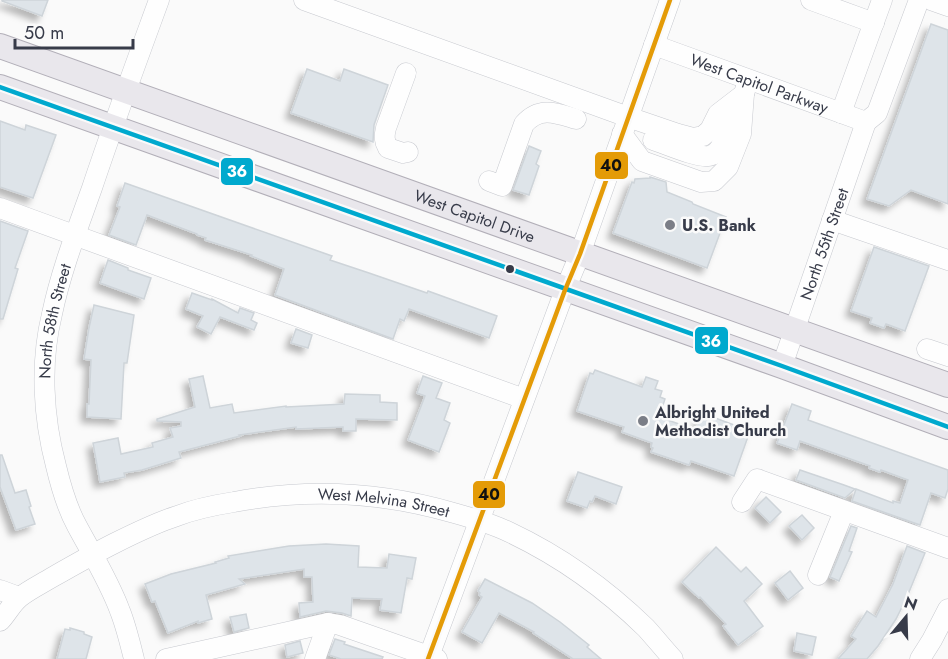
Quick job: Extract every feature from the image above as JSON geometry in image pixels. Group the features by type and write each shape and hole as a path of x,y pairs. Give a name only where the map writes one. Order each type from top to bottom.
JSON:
{"main road":[{"name":"West Capitol Drive","path":"6,46 948,385"},
{"path":"0,87 948,427"},
{"path":"338,208 352,171"}],"street":[{"name":"North 58th Street","path":"134,659 120,611 76,524 56,467 49,436 46,406 46,345 51,315 75,235 159,0"},
{"path":"304,0 625,126 693,138 703,136 710,130 718,114 746,87"},
{"path":"166,659 328,624 340,625 431,658 479,520 580,254 670,0"},
{"path":"811,0 874,23"},
{"path":"841,112 882,0"},
{"name":"North 55th Street","path":"782,366 866,122 877,112 919,0"},
{"path":"931,0 948,6"},
{"name":"West Capitol Parkway","path":"654,45 746,87 841,112 866,122"},
{"path":"406,73 384,136 388,148 403,153 408,152"},
{"path":"625,126 642,161 701,182 714,181 728,167 735,154 741,134 746,87"},
{"path":"489,181 502,186 524,124 530,118 547,112 576,120"},
{"path":"0,208 524,399"},
{"path":"832,220 948,260"},
{"path":"927,349 948,356"},
{"path":"742,502 757,479 948,548"},
{"name":"West Melvina Street","path":"19,597 93,554 144,528 179,515 222,504 284,495 319,493 383,497 414,502 479,520 508,531 544,550 611,597 647,629 673,659"},
{"path":"818,575 844,511"},
{"path":"0,590 19,597 0,621"},
{"path":"920,659 948,609"},
{"path":"315,659 328,624"}],"building":[{"path":"2,0 48,0 42,16"},
{"path":"931,24 948,30 948,204 911,190 889,206 867,199"},
{"path":"307,69 340,81 344,69 388,85 374,125 373,142 291,113"},
{"path":"0,121 25,130 26,125 56,135 33,198 0,187"},
{"path":"529,146 541,151 536,164 539,166 529,195 513,190"},
{"name":"U.S. Bank","path":"650,177 666,182 667,192 726,217 707,268 613,233 632,182 634,183 635,179"},
{"path":"125,183 332,256 330,260 497,316 489,338 409,309 404,321 400,319 393,339 275,295 284,269 252,255 205,240 206,238 197,234 147,215 136,245 109,235 120,207 117,206"},
{"path":"0,221 28,231 15,268 18,269 3,319 0,319"},
{"path":"874,247 929,266 905,331 886,324 884,328 870,323 872,318 851,311"},
{"path":"108,260 151,278 144,299 100,283"},
{"path":"192,293 212,299 238,313 240,308 254,313 251,320 257,323 254,330 220,317 211,334 197,327 203,316 186,309"},
{"path":"94,305 134,315 127,363 124,363 121,419 87,417 91,360 84,359"},
{"path":"296,329 312,335 308,348 291,343"},
{"name":"Albright United Methodist Church","path":"595,370 642,387 646,377 658,381 655,389 662,391 660,397 665,399 659,417 696,430 702,413 750,431 734,476 691,461 689,465 651,452 652,443 622,432 624,427 577,411 590,373 593,374"},
{"path":"203,376 210,408 232,404 234,413 286,406 344,404 345,394 380,395 380,402 397,403 397,420 356,419 356,431 343,431 343,427 296,429 296,427 239,435 179,452 181,458 124,473 125,477 100,482 93,443 118,438 121,454 153,447 152,443 173,437 170,428 181,426 181,422 157,421 157,419 195,407 189,379"},
{"path":"423,376 442,383 436,398 450,403 444,420 450,423 439,452 408,440 425,396 417,393"},
{"path":"792,404 811,411 808,420 948,470 948,489 945,498 931,493 920,525 852,501 856,489 893,503 893,501 900,503 908,480 881,470 880,472 869,468 870,466 800,441 797,450 777,443"},
{"path":"0,455 2,455 15,493 26,490 35,524 16,530 0,487"},
{"path":"800,470 855,489 845,498 796,480"},
{"path":"578,472 622,487 616,504 595,496 587,508 567,501"},
{"path":"766,497 781,512 770,523 755,508"},
{"path":"802,515 814,528 802,540 789,526"},
{"path":"851,526 857,528 849,551 852,552 839,581 830,577"},
{"path":"326,544 359,546 358,567 387,568 389,554 416,558 412,579 407,578 401,613 380,610 382,599 352,598 351,616 326,611 300,617 299,603 313,602 312,577 304,577 304,569 239,579 245,584 206,595 212,619 198,623 198,621 168,633 155,601 152,602 145,584 171,574 216,563 229,558 228,556 289,546"},
{"path":"907,546 925,553 896,619 867,659 838,659 856,639 851,636 867,611 876,617 893,584"},
{"path":"716,547 741,572 746,567 762,584 744,601 763,626 738,645 723,626 726,624 682,582"},
{"path":"790,571 803,588 788,600 775,583"},
{"path":"485,579 532,603 560,622 589,645 587,647 601,659 573,659 534,632 499,613 482,643 462,632 482,597 478,591"},
{"path":"246,614 249,628 234,632 230,617"},
{"path":"70,628 92,637 86,659 57,659 65,629 70,630"},
{"path":"797,633 816,637 812,655 794,651"},
{"path":"335,639 383,657 382,659 341,659 329,655"},
{"path":"300,641 303,653 287,657 285,645"}],"transit line":[{"name":"40","path":"428,659 580,254 670,0"},
{"name":"36","path":"0,87 948,427"}],"place":[{"name":"U.S. Bank","path":"670,225"},
{"name":"Albright United Methodist Church","path":"643,421"}]}
